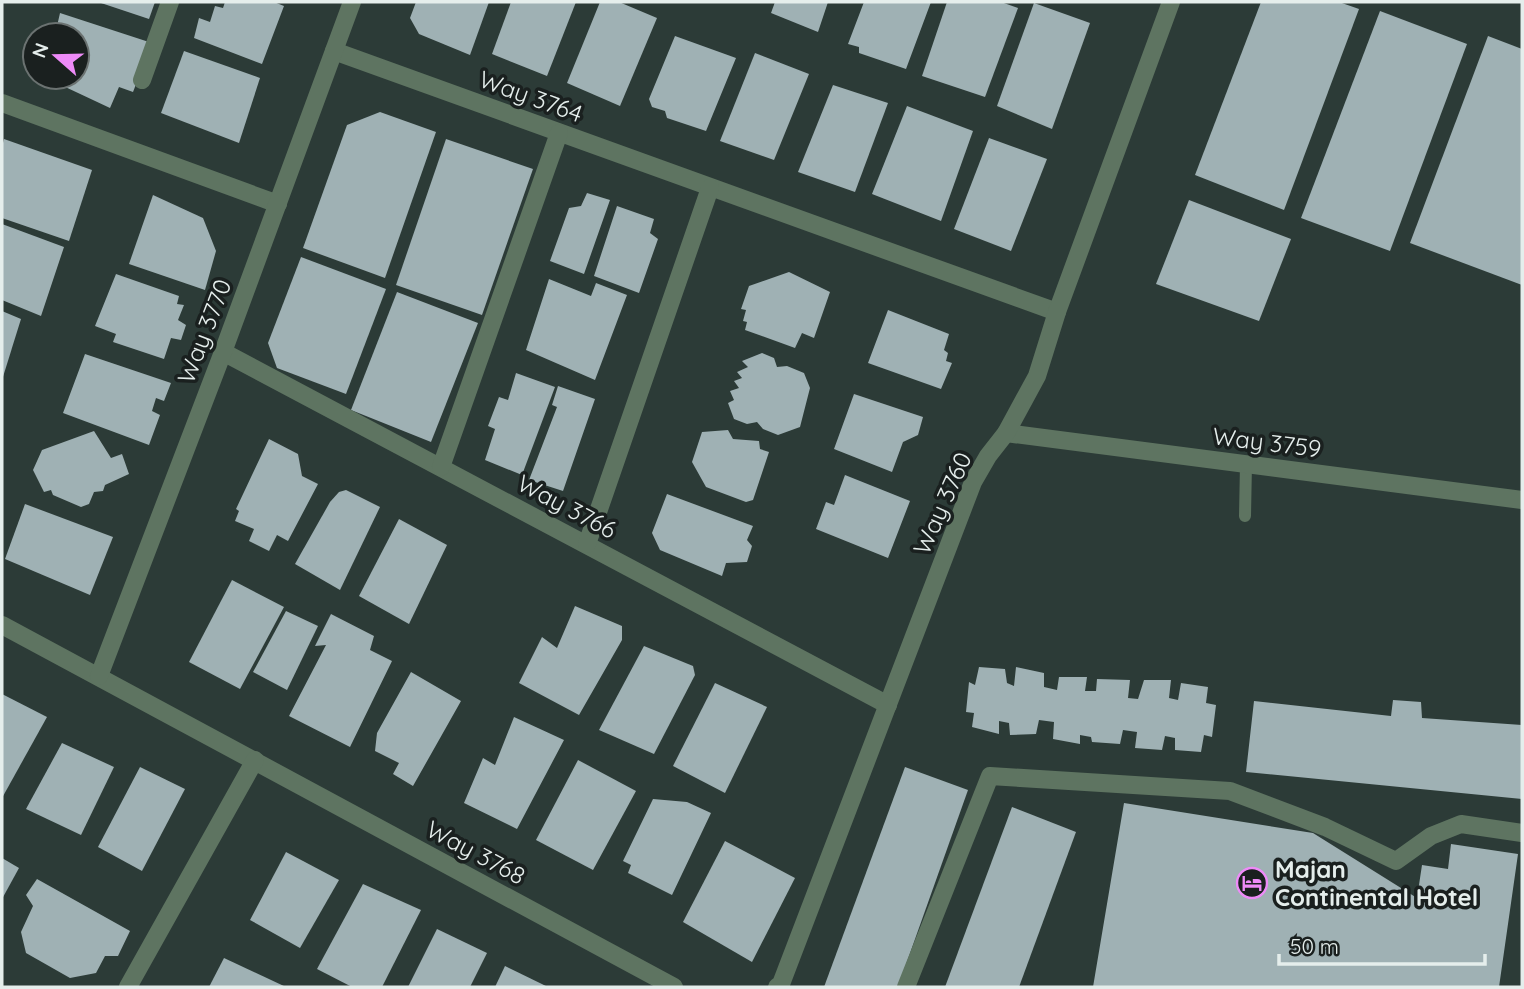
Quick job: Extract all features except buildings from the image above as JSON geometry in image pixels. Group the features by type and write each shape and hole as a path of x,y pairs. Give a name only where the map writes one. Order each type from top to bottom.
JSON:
{"street":[{"path":"142,80 170,2"},
{"name":"Way 3770","path":"99,676 223,352 352,2"},
{"name":"Way 3760","path":"777,987 781,984 973,482 1006,433 1038,376 1057,312 1165,4"},
{"name":"Way 3764","path":"334,51 1057,312"},
{"path":"2,103 278,204"},
{"path":"441,467 559,133"},
{"path":"587,544 710,188"},
{"name":"Way 3766","path":"223,352 888,705"},
{"name":"Way 3759","path":"1006,433 1522,500"},
{"name":"Way 3768","path":"2,625 674,987"},
{"path":"128,987 255,760"},
{"path":"906,987 990,776 1230,791 1325,827 1396,861 1431,836 1461,824 1522,833"}],"lane":[{"path":"1245,516 1246,464"}],"place":[{"name":"Majan Continental Hotel","path":"1252,883"}]}
